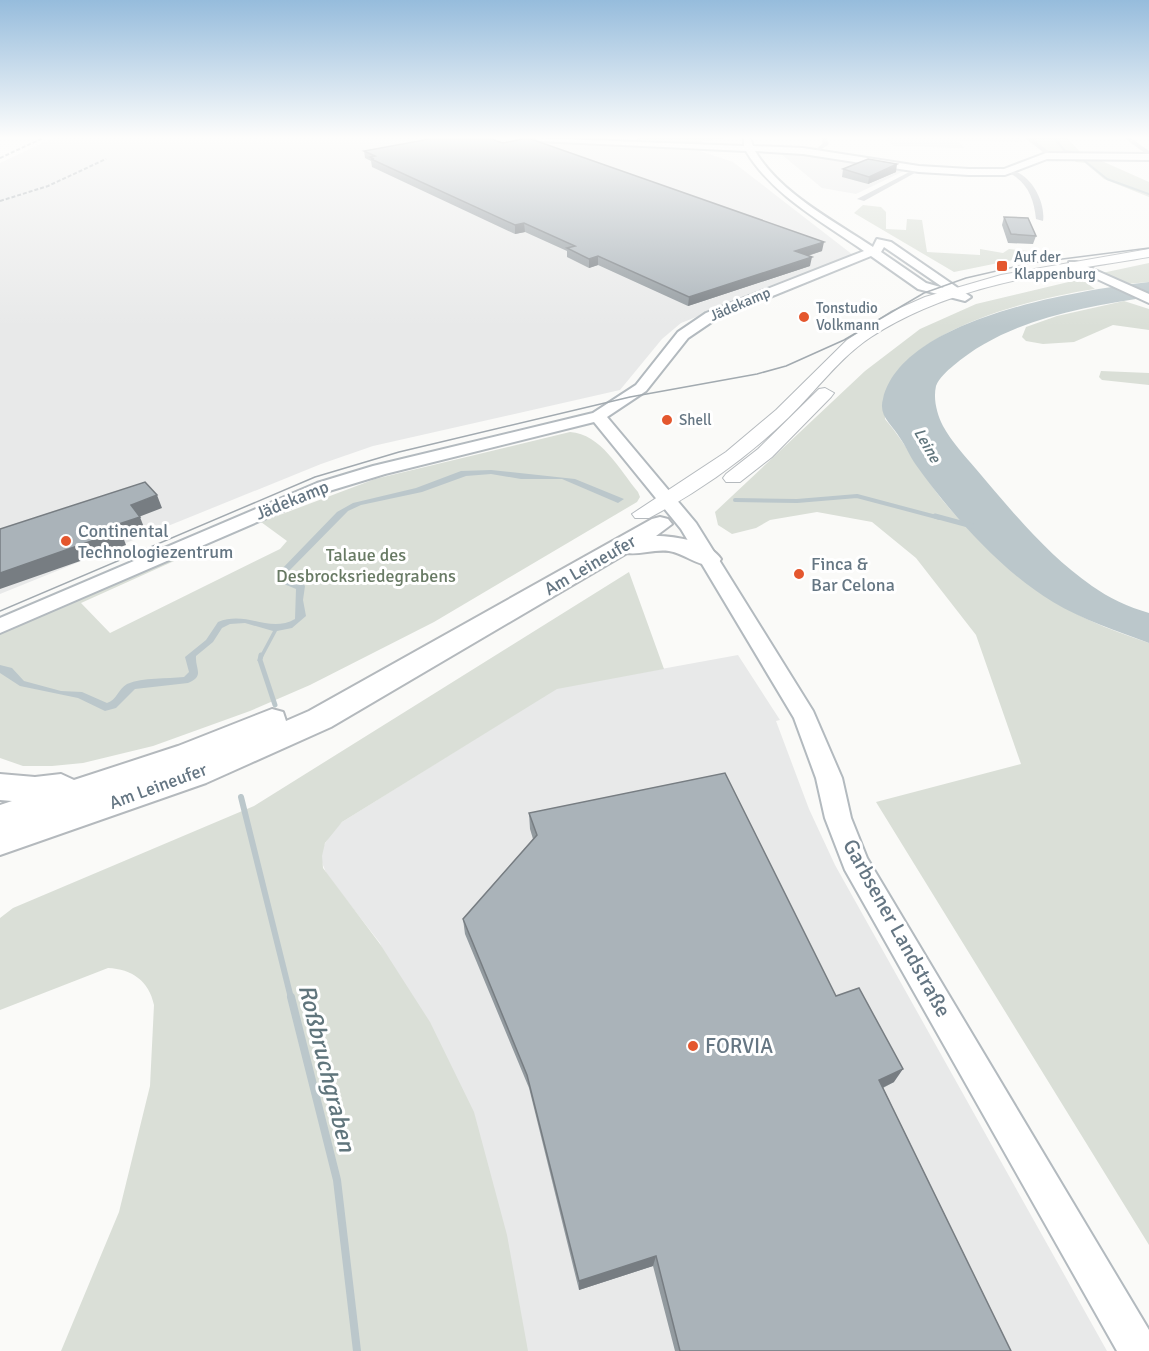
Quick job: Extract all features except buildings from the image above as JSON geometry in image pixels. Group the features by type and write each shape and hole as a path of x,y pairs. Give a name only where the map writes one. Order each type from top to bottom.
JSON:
{"highway":[{"name":"Am Leineufer","path":"0,840 195,774 320,719 617,549 662,513"},
{"name":"Am Leineufer","path":"0,818 110,782 260,726 307,704 662,513"},
{"path":"617,549 656,541 667,542 686,547 709,559"},
{"path":"0,787 35,790 110,782"},
{"path":"0,854 72,817"}],"main road":[{"name":"Am Leineufer","path":"662,513 705,498 765,453 802,419 857,358 901,326 956,294 981,283 1149,253"},
{"name":"Am Leineufer","path":"662,513 689,488 744,447 862,336 924,294 956,294 1078,267 1149,260"}],"street":[{"path":"799,201 890,264 924,294"},
{"path":"1036,201 1041,219"},
{"path":"872,252 880,248 877,238 940,278 956,294"},
{"name":"Jädekamp","path":"0,626 323,486 598,416 641,388 683,335 695,325 734,306 872,252"},
{"name":"Jädekamp","path":"844,262 890,264"},
{"path":"1078,267 1149,298"},
{"path":"940,278 981,283"},
{"path":"598,416 662,513"},
{"name":"Garbsener Landstraße","path":"662,513 709,559 804,717 829,778 838,818 855,862 1139,1351"}],"shaded area":[{"path":"0,201 783,201 853,255 681,323 662,339 620,390 373,446 321,464 0,594"},
{"path":"738,655 780,720 776,721 809,809 835,865 1107,1351 527,1351 380,943 327,875 321,860 323,847 342,822 557,688"}],"green space":[{"path":"863,205 881,207 886,212 886,229 906,230 907,219 922,220 927,252 980,255 980,249 1003,253 1009,249 1047,253 954,272 854,213"},
{"path":"1149,263 1149,282 1127,284 1102,273"},
{"path":"1081,279 1095,289 1012,307 953,330 927,345 905,363 890,383 886,396 885,419 950,509 1014,572 1069,610 1149,643 1149,1245 876,802 1021,764 976,635 916,558 872,522 817,512 770,520 756,528 732,534 718,525 715,512 865,371 920,329 976,304"},
{"path":"1124,301 1149,309 1149,330 1113,325 1074,342 1043,344 1026,341 1022,337 1026,327 1057,316"},
{"path":"1101,371 1149,373 1149,385 1102,380 1099,377"},
{"name":"Talaue des Desbrocksriedegrabens","path":"570,432 591,439 608,454 638,492 640,497 637,502 434,622 310,685 250,711 153,746 83,763 52,766 23,766 0,758 0,634 201,546 203,548 81,603 110,633 280,549 287,541 261,522 375,479"},
{"path":"629,572 664,669 557,689 342,822 325,843 322,856 323,868 380,944 430,1022 474,1112 507,1235 528,1351 61,1351 119,1212 150,1086 154,1005 148,989 138,978 125,971 108,968 0,1010 0,918 13,908 254,806"}],"water":[{"name":"Leine","path":"1149,282 1149,297 1072,311 1046,318 997,337 974,350 946,372 937,383 935,396 939,417 950,437 1030,531 1076,574 1098,590 1126,605 1149,613 1149,643 1100,625 1053,602 1033,589 996,558 961,522 930,484 887,420 882,405 897,371 923,347 958,328 1040,301 1081,292"},
{"path":"491,470 575,479 624,499 618,503 562,479 521,479 491,474 466,476 422,492 361,505 348,511 287,573 288,577 301,581 305,586 303,600 306,616 292,628 277,631 262,659 257,661 273,631 245,623 230,624 222,628 213,642 196,656 198,675 196,678 188,683 135,689 116,708 105,711 78,698 20,686 0,673 0,665 12,668 24,681 61,691 82,692 107,703 127,684 148,679 184,677 189,672 185,657 206,640 218,622 239,619 276,624 295,619 296,589 277,581 278,573 337,512 353,503 416,488 461,471"}],"waterway":[{"path":"735,500 797,501 857,496 940,518"},
{"path":"935,516 972,526"},
{"name":"Roßbruchgraben","path":"261,655 260,660 275,705"},
{"name":"Roßbruchgraben","path":"241,797 291,998"},
{"name":"Roßbruchgraben","path":"291,997 337,1180 357,1351"}],"tram line":[{"path":"0,611 315,477 399,452 630,397 757,374 786,366 844,340 924,293 966,278 1031,263 1149,248"}],"place":[{"name":"Auf der Klappenburg","path":"1002,266"},
{"name":"Tonstudio Volkmann","path":"804,317"},
{"name":"Shell","path":"667,420"},
{"name":"Continental Technologiezentrum","path":"66,541"},
{"name":"Finca & Bar Celona","path":"799,574"},
{"name":"FORVIA","path":"693,1046"}]}
